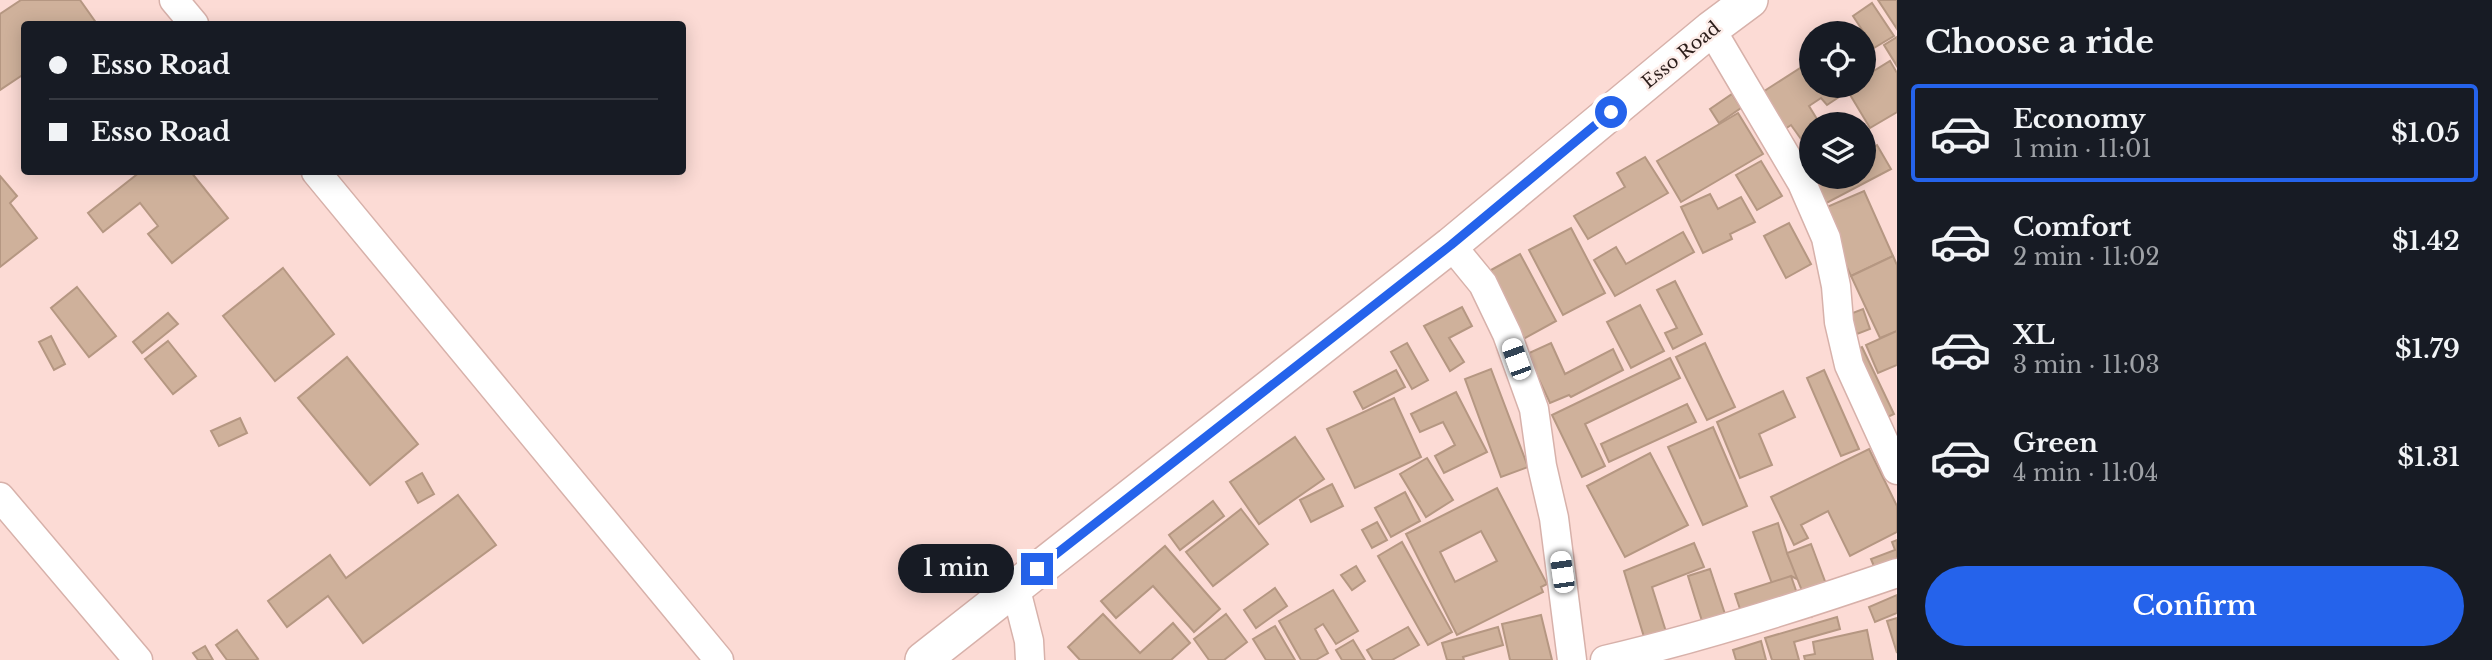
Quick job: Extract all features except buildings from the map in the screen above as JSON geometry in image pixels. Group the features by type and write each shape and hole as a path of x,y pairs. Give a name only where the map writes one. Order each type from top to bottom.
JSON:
{"street":[{"path":"174,0 192,21"},
{"name":"Esso Road","path":"923,660 1451,245 1711,29 1750,0"},
{"path":"1711,29 1802,183 1826,238 1836,286 1839,322 1849,365 1897,470"},
{"path":"318,175 719,660"},
{"path":"1451,245 1483,284 1507,334 1534,409 1556,532 1572,660"},
{"path":"0,497 138,660"},
{"path":"1605,660 1742,624 1897,573"},
{"path":"1015,586 1029,641 1030,660"}],"route":[{"path":"1037,569 1451,245 1611,112"}]}
